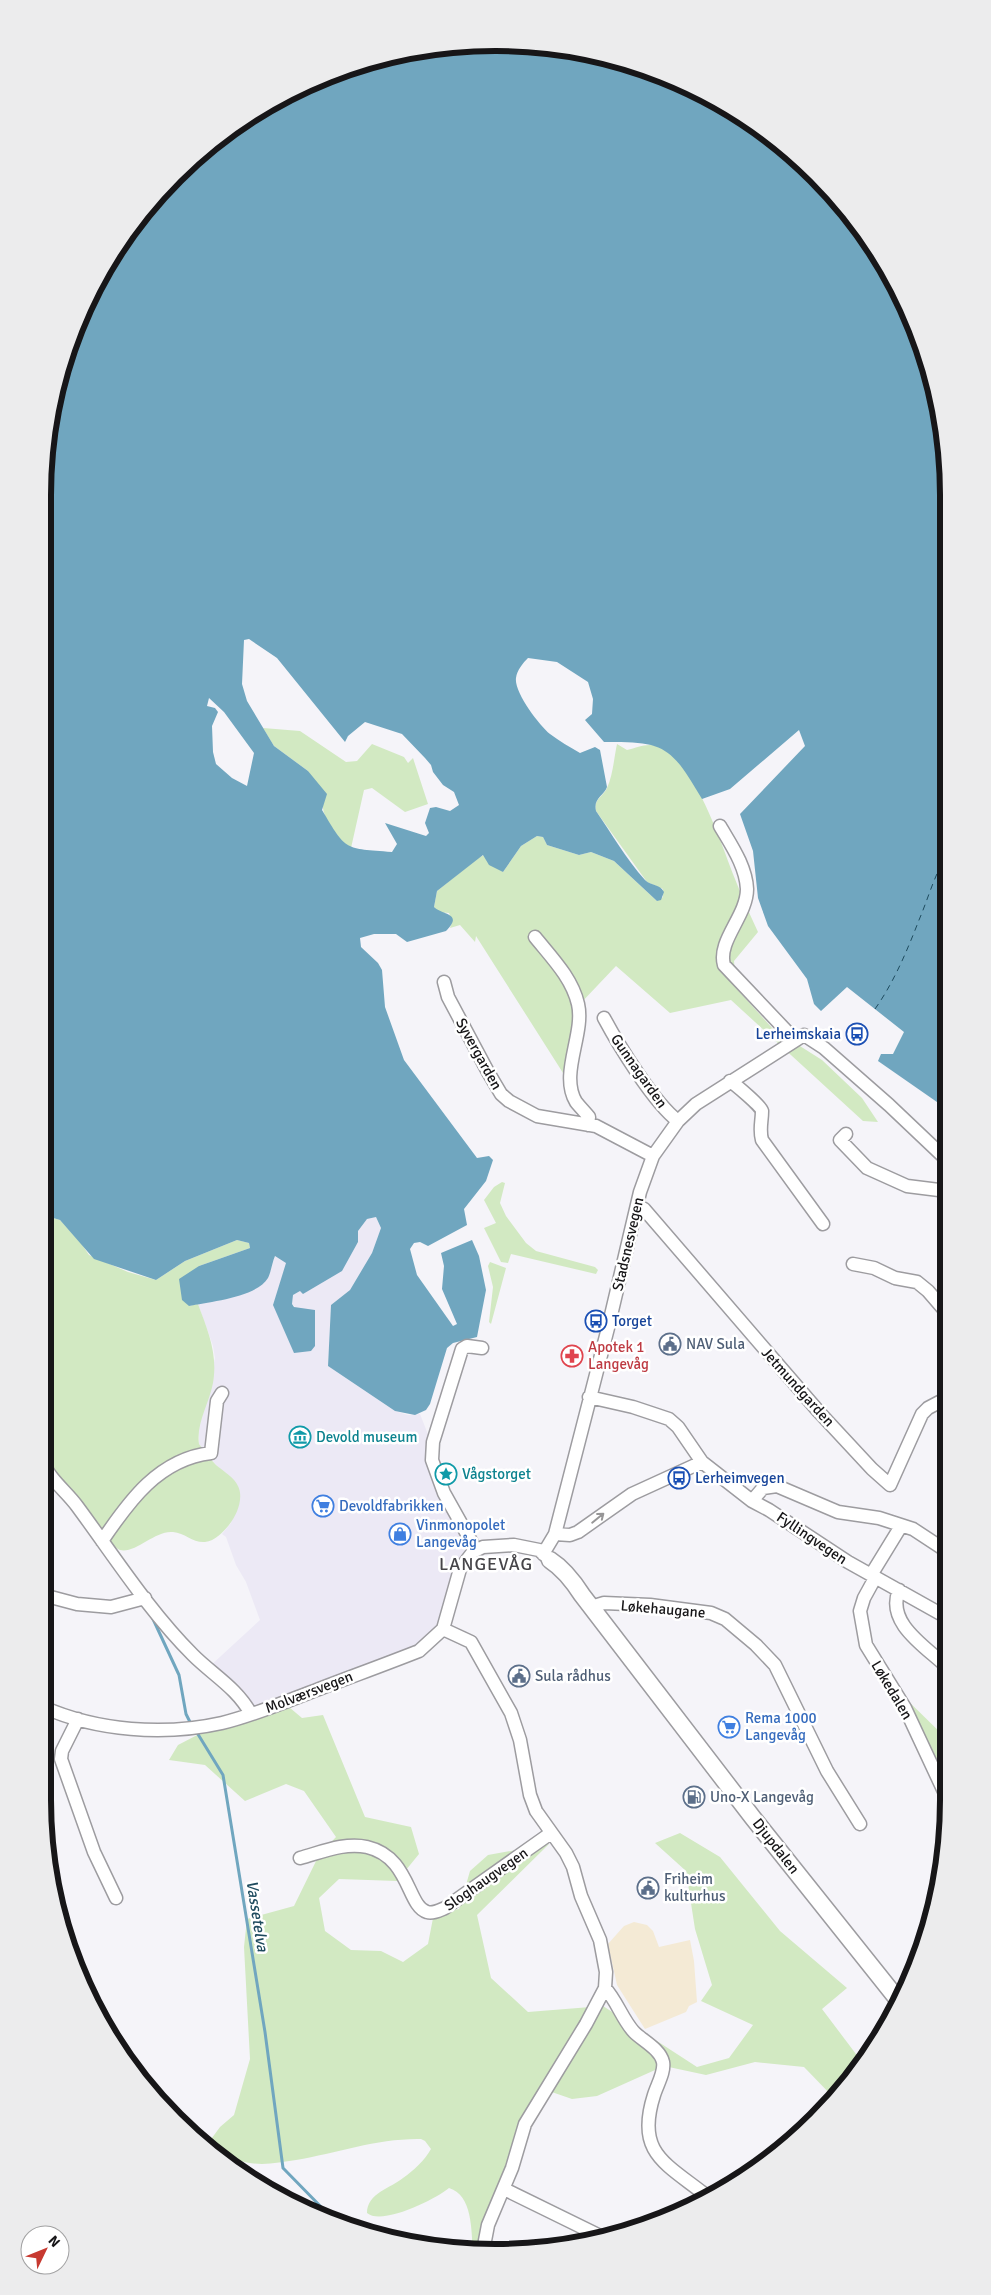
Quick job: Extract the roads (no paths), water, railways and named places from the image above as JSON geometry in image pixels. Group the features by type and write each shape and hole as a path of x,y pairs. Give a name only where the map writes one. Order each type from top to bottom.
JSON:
{"main road":[{"name":"Djupdalen","path":"547,1557 556,1571 587,1601 747,1810 894,1995"}],"street":[{"path":"720,826 740,861 747,891 742,913 723,951 724,965 795,1040 804,1035 818,1043 889,1105 940,1153"},
{"path":"535,937 569,981 578,1005 579,1026 572,1061 572,1086 576,1102 589,1117 588,1125"},
{"name":"Syvergarden","path":"444,982 448,997 501,1094 522,1110 538,1116 588,1125 653,1156"},
{"name":"Gunnagarden","path":"604,1018 655,1096 669,1114 678,1121"},
{"name":"Stadsnesvegen","path":"547,1557 555,1534 608,1328 640,1192 653,1156 678,1121 696,1104 795,1040"},
{"path":"730,1081 747,1097 759,1104 761,1108 760,1131 762,1140 823,1224"},
{"path":"846,1134 840,1140 867,1168 907,1186 940,1191"},
{"name":"Jetmundgarden","path":"637,1205 644,1208 819,1412 884,1481 890,1484 922,1414 940,1402"},
{"path":"853,1264 874,1268 896,1278 917,1282 940,1305"},
{"path":"476,1550 444,1492 432,1460 433,1442 462,1349 467,1346 482,1348"},
{"path":"102,1541 125,1506 150,1480 180,1462 211,1453 217,1401 222,1392"},
{"name":"Fyllingvegen","path":"589,1397 633,1407 668,1419 678,1427 702,1462 752,1502 769,1510 873,1576 940,1613"},
{"path":"555,1534 570,1535 578,1532 632,1494 702,1462"},
{"path":"51,1476 76,1505 145,1598 194,1656 235,1691 251,1714"},
{"name":"Fyllingvegen","path":"752,1502 763,1488 778,1486 833,1510 878,1518 924,1534 940,1546"},
{"path":"873,1576 901,1526"},
{"path":"486,2244 488,2225 512,2168 525,2124 541,2095 563,2064 605,1988 606,1972 600,1940 581,1896 573,1867 533,1803 518,1729 488,1668 471,1642 443,1629 460,1569 476,1550 483,1547 514,1545 529,1547 547,1557"},
{"name":"Løkedalen","path":"873,1576 860,1611 866,1645 905,1708 940,1783"},
{"path":"899,1590 896,1599 896,1610 906,1629 940,1661"},
{"path":"51,1598 77,1604 112,1607 145,1598"},
{"name":"Løkehaugane","path":"587,1601 650,1605 711,1613 725,1619 776,1665 827,1771 860,1824"},
{"name":"Molværsvegen","path":"51,1710 78,1719 128,1728 156,1730 220,1723 251,1714 419,1650 443,1629"},
{"path":"78,1719 62,1751 61,1759 94,1852 116,1898"},
{"name":"Sloghaugvegen","path":"300,1858 346,1846 368,1847 380,1852 396,1864 405,1878 414,1901 420,1908 427,1912 436,1912 446,1908 551,1833"},
{"path":"605,1988 631,2028 658,2053 662,2060 663,2070 653,2097 648,2122 650,2144 666,2165 702,2192"},
{"path":"504,2189 593,2233"}],"water":[{"path":"466,52 525,52 553,55 610,66 638,75 666,85 718,111 766,143 788,161 810,181 848,225 880,273 894,299 906,325 925,381 936,438 940,496 940,1104 878,1061 881,1054 893,1054 904,1032 847,987 821,1011 814,1004 807,979 768,926 758,898 753,851 740,814 805,746 799,730 730,789 702,799 682,768 665,751 641,743 604,742 585,720 592,714 593,699 588,682 557,662 528,658 519,669 516,684 528,708 550,734 580,753 595,747 600,750 607,787 597,800 596,811 638,872 647,882 662,889 664,892 661,900 657,901 614,861 591,852 579,855 547,845 543,837 537,836 521,846 503,872 489,865 483,855 437,891 434,907 450,915 453,921 446,931 407,942 396,934 374,934 360,938 361,947 378,963 382,970 385,1007 404,1060 477,1158 489,1156 493,1160 486,1181 464,1209 467,1225 428,1246 420,1242 414,1243 410,1249 417,1275 453,1326 457,1324 442,1289 444,1266 441,1253 472,1240 479,1256 486,1290 477,1337 453,1343 447,1348 430,1404 426,1410 415,1415 395,1411 328,1366 331,1305 350,1290 372,1253 381,1228 376,1217 367,1219 358,1231 358,1242 342,1271 303,1294 300,1291 293,1295 292,1304 294,1307 315,1310 315,1346 311,1351 294,1353 273,1305 286,1263 275,1256 268,1278 254,1290 232,1298 189,1306 182,1300 179,1279 199,1266 250,1248 249,1243 237,1240 185,1261 156,1280 94,1259 60,1220 51,1217 52,466 55,438 66,381 85,325 111,273 143,225 161,203 181,181 225,143 273,111 299,97 325,85 381,66 438,55","holes":["249,639 277,658 345,742 348,736 365,722 402,734 431,765 433,772 443,785 454,792 459,805 450,811 436,807 430,808 425,823 429,833 426,836 385,823 397,844 392,852 364,850 355,848 342,841 322,810 327,794 308,771 274,746 247,701 242,684 244,640","209,698 224,712 254,753 247,786 232,778 216,764 213,752 212,726 218,712 215,708 207,706"]}],"waterway":[{"name":"Vassetelva","path":"153,1619 179,1675 186,1714 191,1724"},
{"name":"Vassetelva","path":"196,1731 223,1775 265,2032 283,2168 323,2209"}],"place":[{"name":"Lerheimskaia","path":"857,1034"},
{"name":"Torget","path":"596,1321"},
{"name":"NAV Sula","path":"670,1344"},
{"name":"Apotek 1 Langevåg","path":"572,1356"},
{"name":"Devold museum","path":"300,1437"},
{"name":"Vågstorget","path":"446,1474"},
{"name":"Lerheimvegen","path":"679,1478"},
{"name":"Devoldfabrikken","path":"323,1506"},
{"name":"Vinmonopolet Langevåg","path":"400,1534"},
{"name":"Sula rådhus","path":"519,1676"},
{"name":"Rema 1000 Langevåg","path":"729,1727"},
{"name":"Uno-X Langevåg","path":"694,1797"},
{"name":"Friheim kulturhus","path":"648,1888"}],"district":[{"name":"LANGEVÅG","path":"486,1564"}]}
